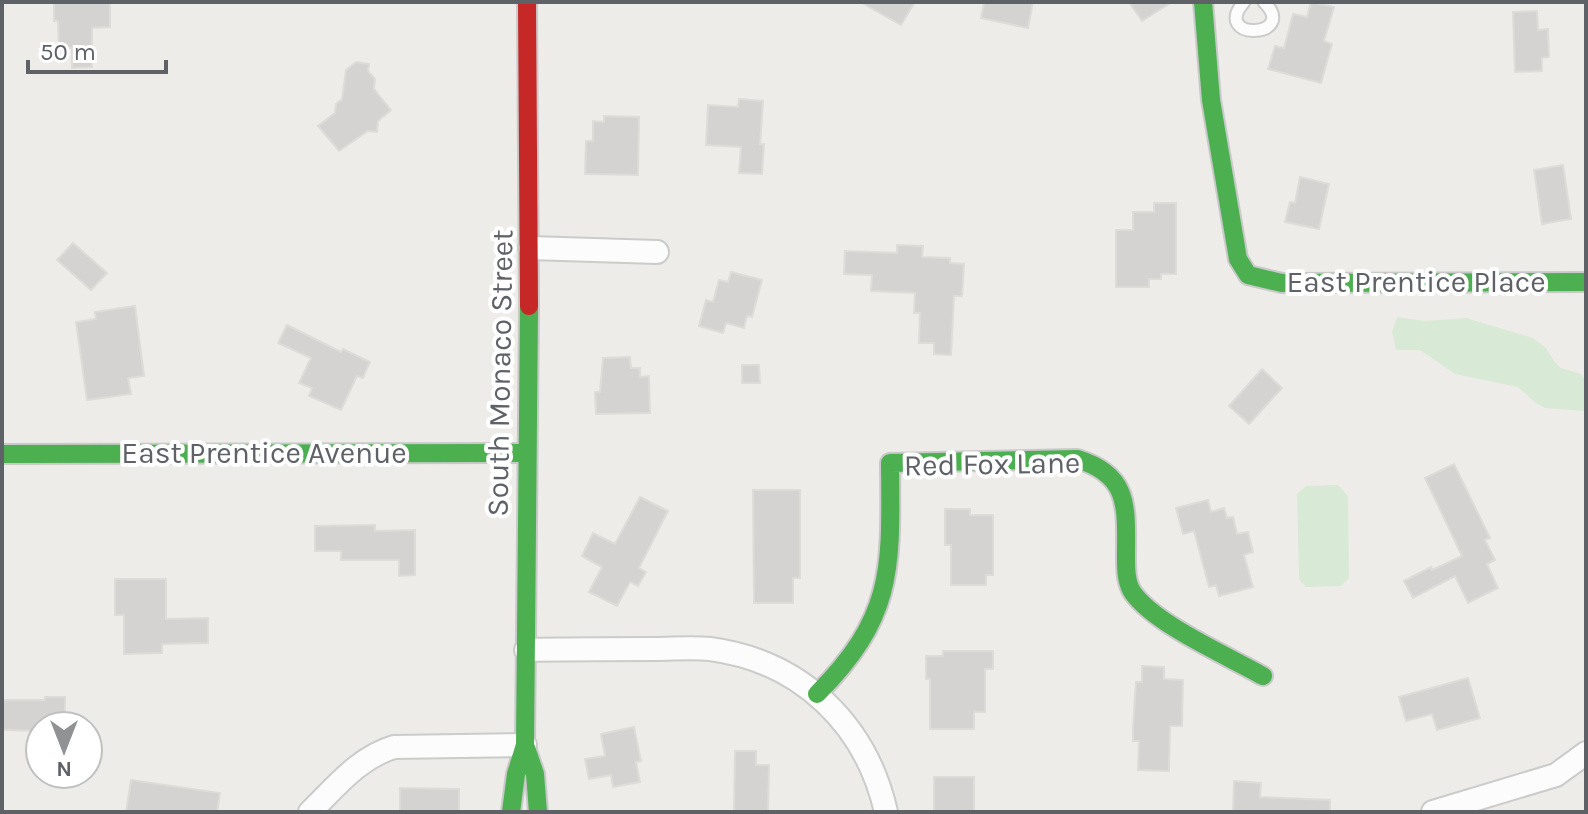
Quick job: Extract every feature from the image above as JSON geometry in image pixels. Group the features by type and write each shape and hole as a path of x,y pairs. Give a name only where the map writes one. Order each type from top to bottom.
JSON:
{"street":[{"name":"South Monaco Street","path":"511,812 516,774 525,745 530,248 527,2"},
{"name":"East Prentice Place","path":"1203,2 1217,139 1238,259 1248,275 1282,283 1586,282"},
{"path":"530,248 657,252"},
{"name":"East Prentice Avenue","path":"2,454 527,453"},
{"name":"Red Fox Lane","path":"817,694 859,648 884,595 890,557 890,463 1077,459 1093,462 1107,470 1122,492 1125,504 1126,574 1133,593 1154,613 1263,676"},
{"path":"526,650 709,649 761,661 817,694 839,716 862,748 880,785 886,812"},
{"name":"South Monaco Street","path":"525,745 535,774 538,812"},
{"path":"310,812 362,761 377,752 394,747 525,745"},
{"path":"1433,812 1556,775 1586,753"}],"lane":[{"path":"1244,2 1238,11 1238,21 1245,30 1255,33 1265,29 1271,19 1264,2"}],"green space":[{"path":"1397,317 1425,321 1466,318 1533,338 1546,348 1561,368 1581,374 1586,381 1586,408 1584,411 1545,408 1518,387 1455,374 1420,350 1396,350 1392,332"},
{"path":"1338,485 1348,496 1349,578 1341,586 1306,587 1299,579 1297,494 1306,486"}],"building":[{"path":"54,2 110,2 110,27 92,28 92,67 72,68 72,48 59,48"},
{"path":"860,2 915,2 901,25"},
{"path":"984,2 1033,2 1028,28 981,18"},
{"path":"1129,2 1172,2 1142,21"},
{"path":"1311,2 1334,7 1324,41 1332,44 1321,83 1268,69 1275,46 1284,48 1293,14 1307,17"},
{"path":"1537,11 1538,30 1548,29 1549,57 1542,58 1542,71 1515,72 1513,12"},
{"path":"356,62 369,64 368,71 375,79 374,89 391,110 378,121 377,132 368,131 339,151 318,126 335,113 336,104 342,99 346,70"},
{"path":"739,99 763,101 760,144 764,144 762,174 739,173 741,147 706,145 708,105 738,107"},
{"path":"604,116 639,117 638,175 585,174 586,141 593,141 593,121 604,122"},
{"path":"1563,165 1571,219 1542,224 1534,170"},
{"path":"1300,177 1329,184 1319,229 1285,222 1290,202 1295,203"},
{"path":"1154,203 1176,203 1176,274 1161,274 1161,279 1149,279 1149,287 1116,287 1116,230 1133,230 1133,212 1154,212"},
{"path":"73,243 107,273 91,290 57,260"},
{"path":"897,245 923,246 922,257 950,258 950,263 964,264 962,296 954,296 951,355 934,354 934,343 919,343 920,313 914,313 915,293 871,291 872,275 844,274 845,251 897,253"},
{"path":"731,272 762,280 752,317 747,316 744,328 726,323 723,333 699,326 706,300 713,302 719,280 728,282"},
{"path":"135,306 144,376 128,378 131,394 87,400 76,322 96,319 95,312"},
{"path":"287,325 341,352 343,349 370,362 363,378 357,376 341,410 309,396 312,388 299,383 311,358 278,343"},
{"path":"630,357 631,368 640,368 640,377 649,376 650,413 596,414 595,392 600,392 603,358"},
{"path":"742,365 759,365 760,383 742,383"},
{"path":"1262,369 1282,388 1249,424 1229,406"},
{"path":"1454,464 1490,538 1485,540 1495,560 1487,564 1498,588 1468,603 1455,576 1413,598 1404,581 1462,556 1425,478"},
{"path":"753,490 800,490 800,578 793,578 793,603 754,603"},
{"path":"640,497 668,511 639,568 646,572 638,586 630,582 617,606 589,592 602,567 582,556 593,533 615,544"},
{"path":"1208,500 1211,512 1224,508 1227,518 1233,517 1237,534 1248,532 1253,552 1244,555 1253,587 1219,596 1216,585 1209,587 1194,531 1183,534 1176,508"},
{"path":"945,509 970,509 970,515 993,515 993,575 986,575 986,585 951,585 951,545 945,545"},
{"path":"375,525 375,531 415,530 415,575 399,576 399,560 341,560 341,551 315,551 315,526"},
{"path":"115,579 166,579 166,619 208,618 208,643 162,644 162,653 124,654 124,615 115,615"},
{"path":"943,651 993,651 993,669 985,669 985,712 974,712 974,729 930,729 930,679 926,679 926,656 943,656"},
{"path":"1142,666 1164,667 1164,679 1183,680 1182,726 1170,726 1169,771 1138,770 1139,741 1133,741 1133,726 1136,682 1142,682"},
{"path":"1468,678 1480,718 1437,730 1432,714 1406,721 1399,697"},
{"path":"45,697 65,697 65,710 24,710 24,731 2,730 2,700 45,700"},
{"path":"634,727 641,761 636,762 640,782 613,787 611,775 589,779 585,759 605,756 601,734"},
{"path":"735,751 756,751 756,765 769,765 768,812 734,811"},
{"path":"934,777 974,777 974,812 934,812"},
{"path":"131,780 220,793 217,812 126,812"},
{"path":"1234,781 1261,783 1260,797 1330,800 1330,812 1233,812"},
{"path":"400,788 459,789 459,812 400,812"}],"traffic: fast":[{"path":"1203,2 1211,100 1238,259 1248,275 1282,283 1586,282"},
{"path":"511,812 516,774 525,745 529,306"},
{"path":"2,454 527,453"},
{"path":"817,694 843,666 875,614 888,561 890,463 1077,459 1095,466 1107,474 1122,496 1127,576 1133,593 1158,617 1175,628 1263,676"},
{"path":"525,745 535,774 538,812"}],"traffic: jam":[{"path":"527,2 529,306"}]}
